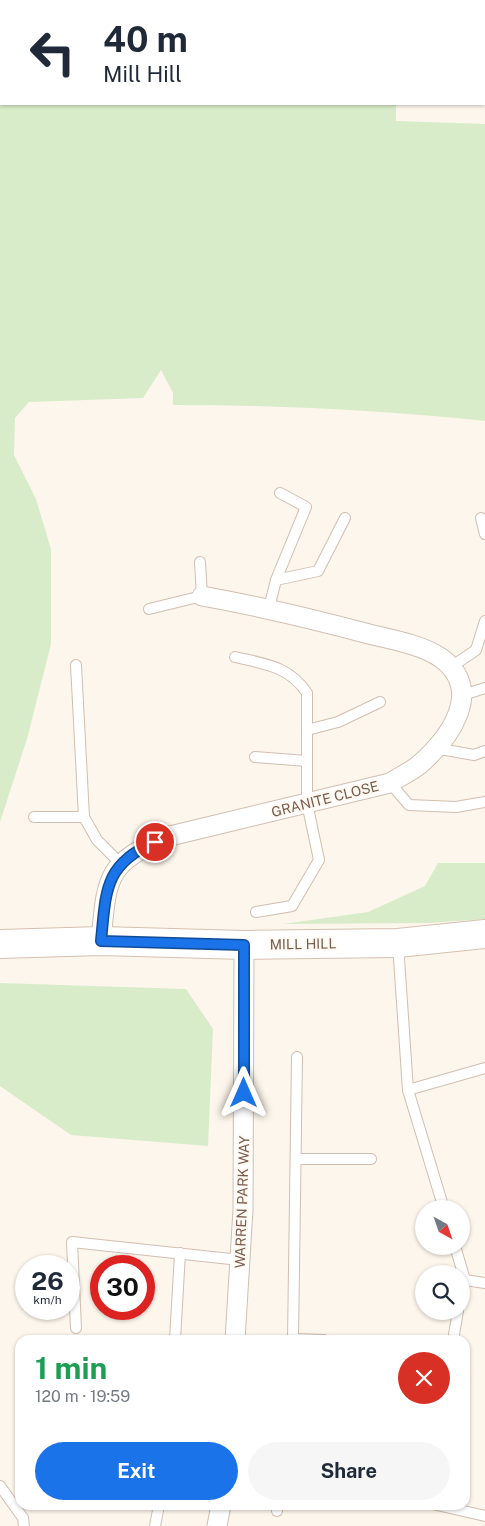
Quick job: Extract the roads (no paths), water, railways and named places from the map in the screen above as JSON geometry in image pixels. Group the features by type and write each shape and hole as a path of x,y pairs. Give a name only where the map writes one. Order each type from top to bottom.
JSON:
{"main road":[{"name":"MILL HILL","path":"0,944 101,941 244,945 398,943 485,934"}],"street":[{"path":"202,596 269,608 404,642 439,656 451,667 463,695"},
{"name":"GRANITE CLOSE","path":"101,941 110,880 120,863 140,848 170,836 390,783 418,765 444,738 460,710 463,695"},
{"name":"WARREN PARK WAY","path":"235,1335 243,1210 244,945"},
{"path":"217,1526 220,1510"}],"lane":[{"path":"269,608 276,580 306,507 280,493"},
{"path":"276,580 318,572 345,518"},
{"path":"481,518 485,534"},
{"path":"149,609 202,596 200,562"},
{"path":"451,667 476,650 485,621"},
{"path":"235,657 281,668 299,680 307,693 307,803 319,860 292,906 256,912"},
{"path":"76,664 84,817 97,840 120,863"},
{"path":"463,695 485,688"},
{"path":"307,730 338,722 380,702"},
{"path":"434,748 474,755 485,751"},
{"path":"255,757 307,761"},
{"path":"390,783 409,805 456,807 485,802"},
{"path":"34,817 84,817"},
{"path":"398,943 408,1090 441,1200"},
{"path":"293,1335 298,1057"},
{"path":"408,1090 485,1068"},
{"path":"296,1159 371,1159"},
{"path":"76,1328 72,1242 240,1260"},
{"path":"175,1335 180,1253"},
{"path":"470,1281 485,1283"},
{"path":"453,1335 456,1320"},
{"path":"0,1486 15,1507"},
{"path":"17,1510 23,1518 24,1526"},
{"path":"155,1526 158,1510"},
{"path":"459,1510 485,1516"}]}
